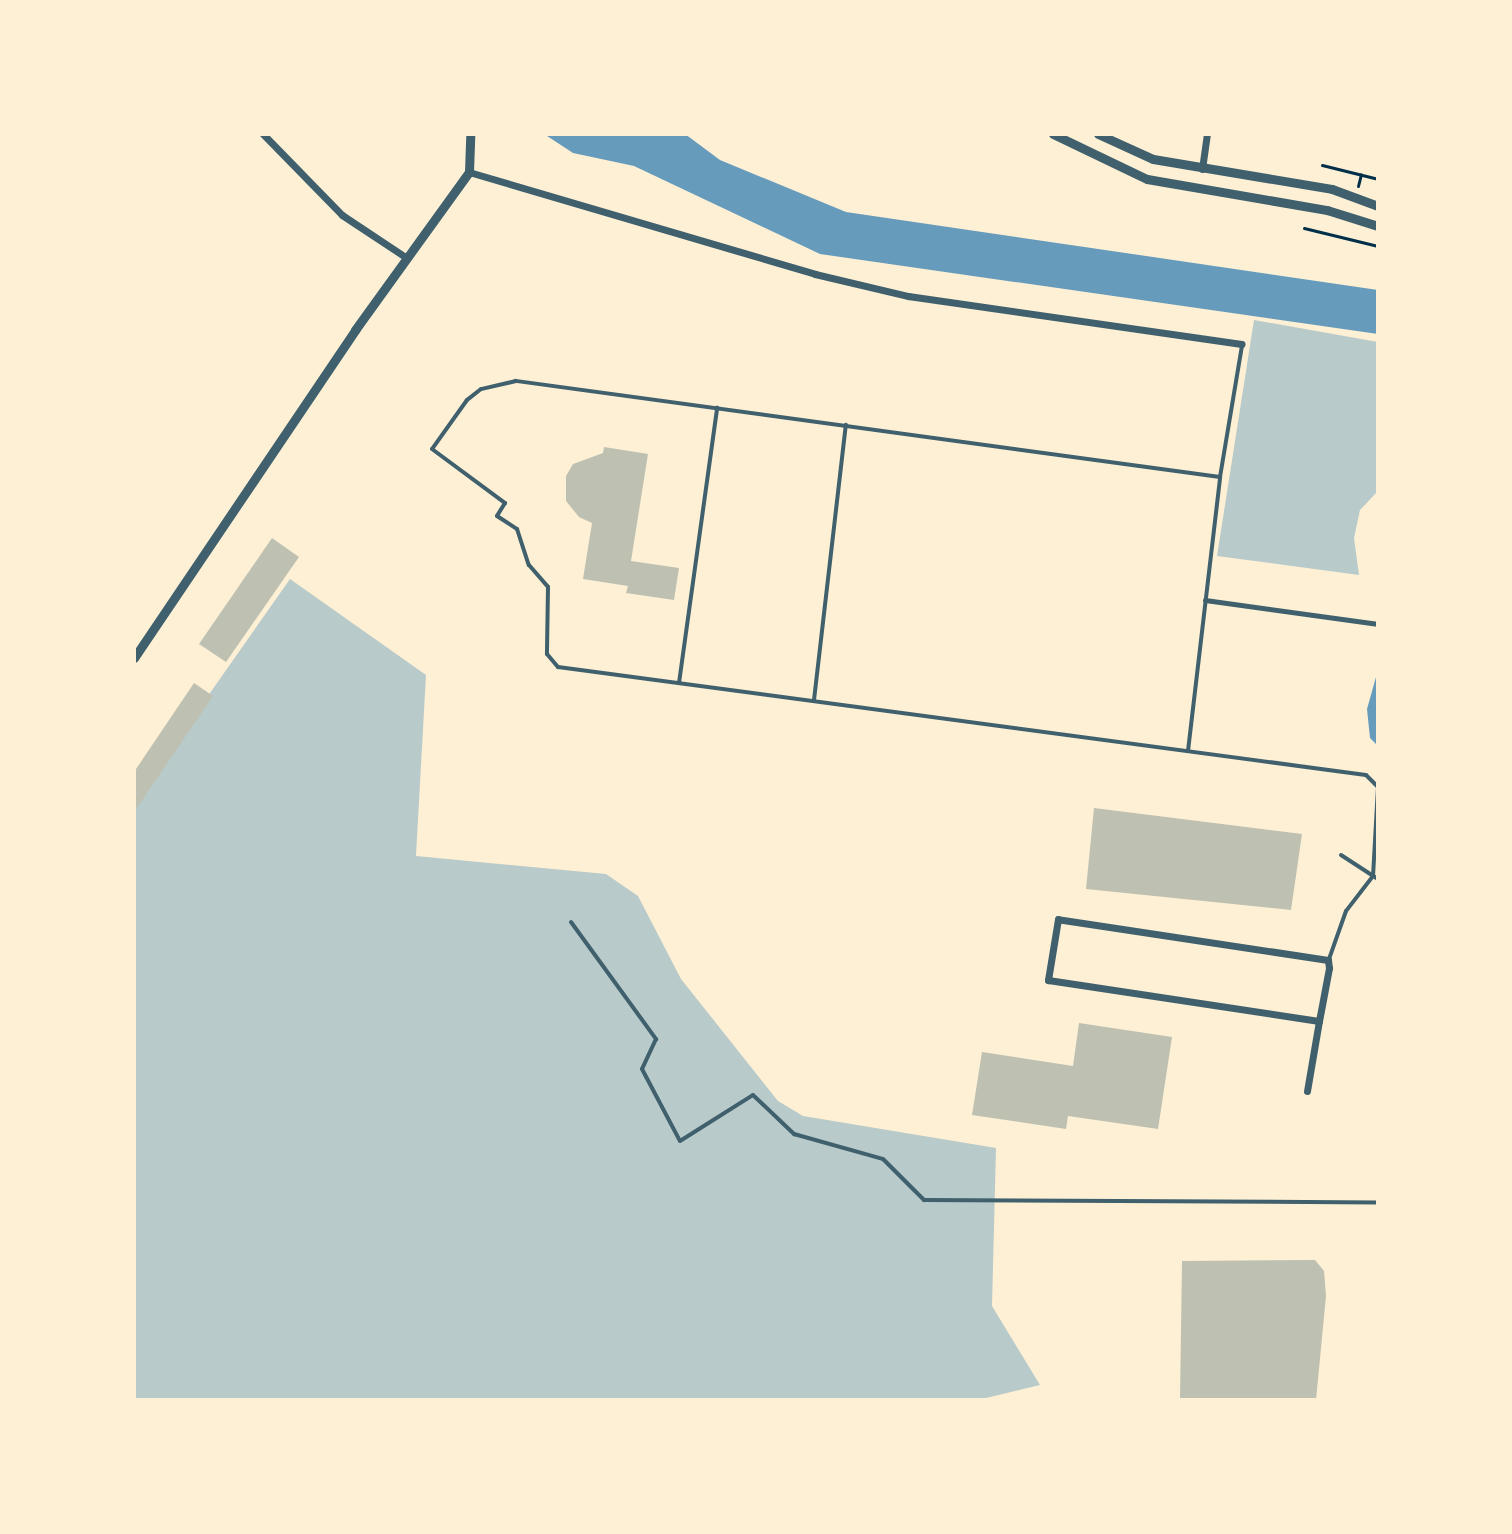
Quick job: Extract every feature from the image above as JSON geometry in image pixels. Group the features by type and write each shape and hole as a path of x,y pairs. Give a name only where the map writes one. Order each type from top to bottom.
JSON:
{"street":[{"path":"263,134 342,215 407,258"},
{"path":"134,658 469,172 470,134"},
{"path":"1053,134 1147,179 1327,210 1378,226"},
{"path":"1098,134 1153,159 1332,189 1378,206"},
{"path":"1202,169 1207,134"},
{"path":"469,172 892,292 1242,344"},
{"path":"1205,600 1377,624"},
{"path":"1307,1091 1319,1021 1328,960 1058,919 1048,980 1319,1021"}],"lane":[{"path":"1188,751 1220,477 1242,344"},
{"path":"1220,477 846,425 500,382 467,400 432,449 505,503 497,516 517,529 529,565 548,587 547,654 558,667 1366,775 1378,787 1375,878 1346,911 1328,960"},
{"path":"679,683 717,408"},
{"path":"814,700 846,425"},
{"path":"1341,855 1375,878"},
{"path":"571,922 656,1039 642,1069 680,1141 753,1095 794,1134 883,1159 924,1200 1378,1202"}],"path":[{"path":"1322,165 1378,179"},
{"path":"1304,228 1378,246"}],"shaded area":[{"path":"1254,320 1378,342 1378,491 1360,510 1354,538 1359,575 1217,556"},
{"path":"290,579 426,675 416,856 606,874 638,896 681,979 778,1101 803,1116 996,1148 992,1306 1040,1385 978,1400 134,1400 134,801"}],"water":[{"path":"544,134 685,134 720,160 846,212 1378,290 1378,334 820,254 634,166 573,153"},
{"path":"1378,670 1378,746 1370,738 1367,709"}],"building":[{"path":"604,447 648,454 631,561 679,568 674,600 626,593 628,586 583,579 592,523 579,517 566,501 566,476 573,464 603,453"},
{"path":"272,538 299,557 226,662 199,644"},
{"path":"194,683 213,696 134,812 134,772"},
{"path":"1094,808 1302,834 1291,910 1086,889"},
{"path":"1079,1023 1172,1037 1158,1129 1068,1116 1066,1129 972,1115 982,1052 1073,1066"},
{"path":"1315,1260 1324,1271 1326,1296 1316,1400 1180,1400 1182,1261"}]}
